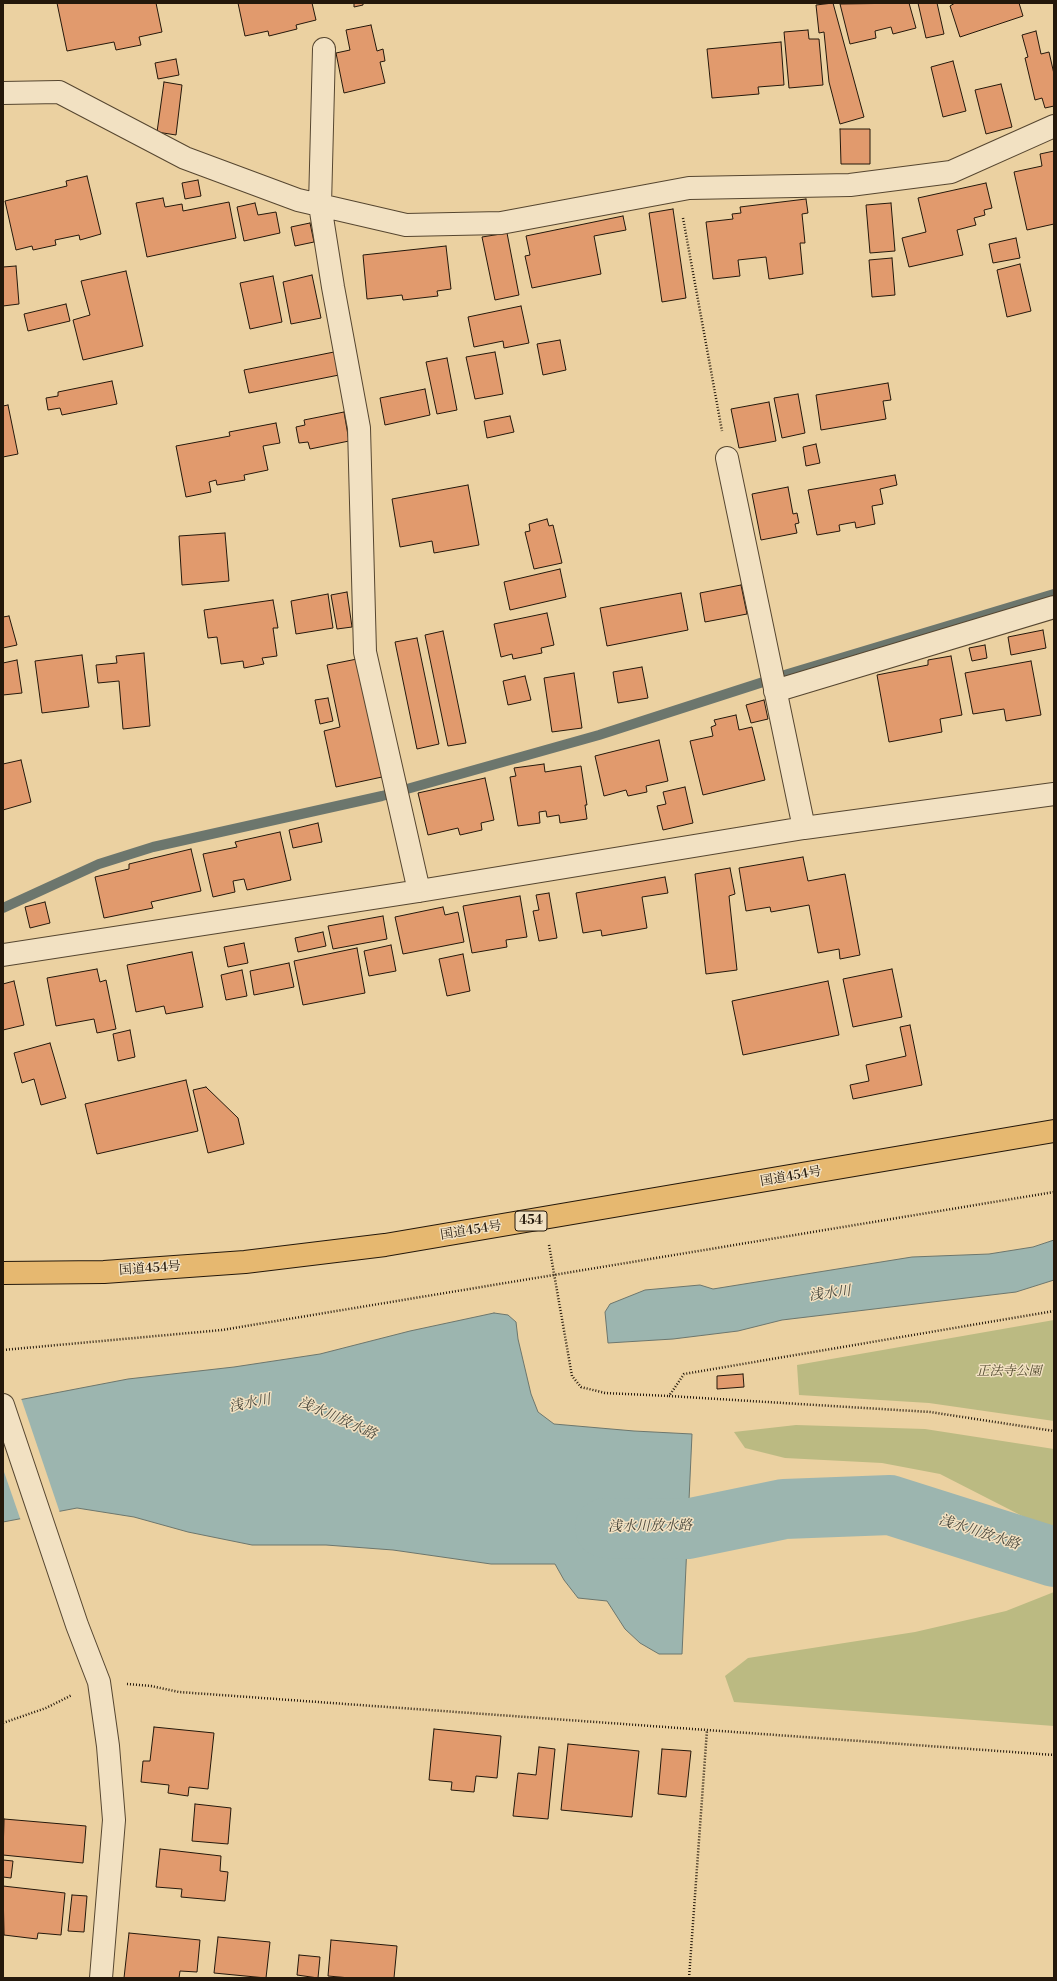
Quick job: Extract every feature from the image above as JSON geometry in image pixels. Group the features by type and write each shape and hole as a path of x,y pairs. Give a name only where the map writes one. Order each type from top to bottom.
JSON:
{"highway":[{"name":"国道454号","path":"3,1273 104,1272 246,1262 385,1245 545,1219 1054,1131"}],"street":[{"path":"324,49 320,205 358,428 365,652 419,891"},
{"path":"3,93 59,92 185,158 298,200 406,225 501,223 689,188 850,185 951,172 1054,126"},
{"path":"727,458 804,828"},
{"path":"775,691 1054,607"},
{"path":"3,955 419,891 804,828 1054,794"},
{"path":"3,1405 76,1625 99,1682 108,1746 114,1820 101,1978"}],"path":[{"path":"678,190 727,458"},
{"path":"3,1350 222,1330 1054,1192"},
{"path":"545,1219 572,1376 581,1387 605,1393 930,1412 1054,1431"},
{"path":"669,1396 684,1374 1054,1311"},
{"path":"3,1724 46,1708 99,1682 150,1686 179,1692 1054,1755"},
{"path":"689,1978 707,1730"}],"green space":[{"name":"正法寺公園","path":"1054,1320 1054,1421 929,1403 799,1395 797,1365"},
{"path":"796,1425 925,1429 1054,1449 1054,1566 1034,1522 940,1474 882,1463 785,1458 745,1448 734,1432"},
{"path":"1054,1592 1054,1726 734,1702 725,1676 748,1658 915,1632 1006,1611"}],"water":[{"name":"浅水川","path":"1054,1240 1054,1280 1016,1292 782,1320 738,1331 673,1339 608,1343 605,1312 610,1304 645,1290 700,1285 713,1289 912,1257 989,1254 1033,1247"},
{"name":"浅水川","path":"494,1313 508,1315 516,1322 518,1339 531,1394 538,1412 554,1424 692,1434 682,1654 659,1654 640,1643 625,1629 607,1601 578,1598 564,1580 555,1564 491,1564 393,1550 326,1545 252,1545 188,1532 134,1517 77,1508 3,1522 3,1403 128,1379 234,1367 320,1354 410,1331"}],"pier":[{"path":"21,1398 60,1513 21,1521 3,1469 3,1401"}],"building":[{"path":"57,3 156,3 162,32 139,37 141,45 116,50 114,42 67,51"},
{"path":"238,3 312,3 316,20 296,25 297,29 269,36 268,31 245,36"},
{"path":"354,3 363,3 363,5 354,7"},
{"path":"833,3 864,117 840,124 829,82 824,32 819,33 816,5"},
{"path":"909,3 916,28 893,34 891,27 875,31 876,38 850,44 840,4"},
{"path":"918,3 937,3 944,34 926,38"},
{"path":"955,3 1019,3 1023,16 960,37 950,6"},
{"path":"371,25 377,51 383,49 385,61 380,62 385,83 344,93 336,53 350,50 346,30"},
{"path":"808,30 809,39 819,39 823,85 789,88 784,32"},
{"path":"1036,31 1041,54 1049,52 1054,74 1054,106 1045,108 1042,98 1035,100 1025,58 1028,57 1022,35"},
{"path":"781,42 784,85 758,87 759,94 712,98 707,49"},
{"path":"176,59 179,75 158,79 155,63"},
{"path":"953,61 966,111 943,117 931,67"},
{"path":"164,82 182,85 176,135 157,132"},
{"path":"1001,84 1012,127 986,134 975,90"},
{"path":"840,129 870,129 870,164 841,164"},
{"path":"1054,151 1054,224 1027,230 1014,172 1042,166 1040,154"},
{"path":"87,176 101,234 80,240 79,235 55,240 56,245 33,250 32,246 16,250 5,201 67,186 66,181"},
{"path":"198,180 201,196 185,199 182,183"},
{"path":"986,183 992,208 984,210 985,215 974,218 976,225 957,230 963,255 909,267 902,238 926,232 918,198"},
{"path":"163,198 165,207 182,204 183,211 229,202 236,238 147,257 136,203"},
{"path":"806,199 808,213 802,214 805,243 800,243 803,274 769,279 766,257 738,260 740,276 713,279 706,222 733,219 732,214 741,213 740,207"},
{"path":"255,203 258,215 276,212 280,233 244,241 237,207"},
{"path":"891,203 895,251 870,253 866,205"},
{"path":"673,209 686,298 662,302 649,213"},
{"path":"623,216 626,230 594,236 601,274 532,288 525,256 530,255 526,236"},
{"path":"310,223 314,242 295,246 291,227"},
{"path":"507,233 519,295 495,300 482,237"},
{"path":"1016,238 1020,258 993,263 989,244"},
{"path":"446,246 451,289 437,291 438,296 403,300 402,295 367,299 363,255"},
{"path":"892,258 895,295 872,297 869,260"},
{"path":"1020,264 1031,311 1007,317 997,270"},
{"path":"16,266 19,304 3,306 3,267"},
{"path":"126,271 143,346 83,360 73,320 90,315 81,281"},
{"path":"312,275 321,318 291,324 283,282"},
{"path":"273,276 282,322 250,329 240,283"},
{"path":"66,304 70,321 28,331 24,314"},
{"path":"521,306 529,343 504,348 503,341 474,347 468,317"},
{"path":"560,340 566,370 543,375 537,344"},
{"path":"334,352 339,375 249,393 244,370"},
{"path":"495,352 503,394 475,399 466,357"},
{"path":"447,358 457,410 437,414 426,362"},
{"path":"112,381 117,404 62,415 60,408 48,410 46,398 58,396 58,392"},
{"path":"888,383 891,400 883,401 886,419 821,430 816,395"},
{"path":"425,389 430,415 385,425 380,398"},
{"path":"798,394 805,433 782,438 774,398"},
{"path":"769,402 776,441 739,448 731,409"},
{"path":"8,405 18,454 3,457 3,406"},
{"path":"344,412 349,441 310,449 308,442 299,443 296,427 305,425 304,420"},
{"path":"510,416 514,432 487,438 484,421"},
{"path":"276,423 280,443 263,446 268,470 244,475 245,480 217,485 216,480 209,482 211,492 186,497 176,446 230,436 229,432"},
{"path":"816,444 820,463 806,466 803,447"},
{"path":"895,475 897,485 880,489 883,504 872,506 875,524 856,528 855,522 839,525 840,531 817,535 808,490"},
{"path":"468,485 479,545 434,553 432,541 400,547 392,499"},
{"path":"788,487 793,514 797,513 799,523 795,524 797,533 761,540 752,494"},
{"path":"547,519 549,526 553,525 562,563 534,569 525,532 530,531 529,524"},
{"path":"225,533 229,581 182,585 179,536"},
{"path":"560,569 566,597 510,610 504,582"},
{"path":"741,585 747,614 705,622 700,593"},
{"path":"347,592 352,627 337,629 331,595"},
{"path":"681,593 688,630 607,646 600,608"},
{"path":"328,594 333,628 296,634 291,601"},
{"path":"273,600 278,628 273,628 277,656 262,658 264,664 244,668 243,661 221,664 217,637 208,638 204,610"},
{"path":"547,613 554,645 541,648 542,653 513,659 512,654 501,657 494,624"},
{"path":"9,616 17,645 3,648 3,617"},
{"path":"1043,630 1046,648 1011,655 1008,637"},
{"path":"443,631 466,743 448,746 425,635"},
{"path":"417,638 439,744 417,749 395,642"},
{"path":"985,645 987,658 972,661 969,648"},
{"path":"144,653 150,726 123,729 119,681 98,683 96,665 117,663 116,656"},
{"path":"82,655 89,707 42,713 35,661"},
{"path":"951,656 962,715 940,719 942,732 889,742 877,675 928,665 928,660"},
{"path":"357,659 382,777 336,787 324,731 340,727 327,665"},
{"path":"17,660 22,693 3,695 3,663"},
{"path":"1031,661 1041,715 1006,721 1004,709 973,714 965,673"},
{"path":"642,667 648,698 618,703 613,672"},
{"path":"574,673 582,728 552,732 544,678"},
{"path":"525,676 531,700 508,705 503,681"},
{"path":"328,698 333,721 320,724 315,700"},
{"path":"764,700 768,719 751,723 746,705"},
{"path":"736,715 739,730 752,727 765,780 703,795 690,741 713,736 711,727 716,725 714,720"},
{"path":"659,740 668,781 646,786 647,792 628,796 626,790 604,796 595,756"},
{"path":"21,760 31,802 3,810 3,764"},
{"path":"544,764 545,772 581,766 587,805 585,805 587,819 560,823 559,815 547,817 546,811 539,812 540,823 518,826 510,777 516,776 514,768"},
{"path":"485,778 494,820 481,823 482,830 460,835 458,828 428,835 418,793"},
{"path":"685,787 693,823 663,830 657,806 666,804 663,792"},
{"path":"318,823 322,842 293,848 289,830"},
{"path":"280,832 291,880 247,890 244,879 233,881 235,892 213,897 203,854 237,847 235,842"},
{"path":"191,849 201,891 151,902 153,908 104,918 95,877 129,869 129,864"},
{"path":"803,857 808,881 845,874 860,955 840,959 839,949 818,953 809,905 771,912 770,907 746,911 739,868"},
{"path":"730,868 735,894 729,896 737,970 706,974 695,874"},
{"path":"665,877 668,893 642,897 647,928 602,936 601,930 583,933 576,893"},
{"path":"549,893 557,938 539,941 533,911 539,910 536,895"},
{"path":"520,896 527,937 506,940 507,947 472,953 463,906"},
{"path":"45,902 50,923 30,928 25,907"},
{"path":"443,907 445,915 458,912 464,942 403,954 395,917"},
{"path":"383,916 387,939 333,949 328,926"},
{"path":"323,932 326,946 298,952 295,938"},
{"path":"244,943 248,963 228,967 224,947"},
{"path":"391,945 396,971 369,976 364,951"},
{"path":"357,948 365,993 303,1005 294,961"},
{"path":"192,952 203,1007 166,1014 164,1006 136,1012 127,965"},
{"path":"463,954 470,991 447,996 439,959"},
{"path":"289,963 294,987 254,995 250,971"},
{"path":"97,969 100,982 106,980 116,1029 97,1033 94,1019 56,1026 47,978"},
{"path":"892,969 902,1017 853,1027 843,979"},
{"path":"242,970 247,996 226,1000 221,975"},
{"path":"14,981 24,1025 3,1030 3,984"},
{"path":"828,981 839,1035 743,1055 732,1001"},
{"path":"910,1025 922,1085 853,1099 850,1085 869,1081 866,1065 906,1056 900,1027"},
{"path":"130,1030 135,1057 118,1061 113,1034"},
{"path":"50,1043 66,1098 41,1105 34,1079 22,1083 14,1053"},
{"path":"186,1080 198,1131 97,1154 85,1104"},
{"path":"206,1087 238,1118 244,1144 208,1153 193,1090"},
{"path":"743,1374 744,1387 717,1389 717,1376"},
{"path":"154,1727 214,1733 208,1789 189,1787 188,1796 168,1793 169,1785 141,1782 143,1761 150,1761"},
{"path":"434,1729 501,1736 497,1778 476,1776 474,1792 451,1790 452,1782 429,1780"},
{"path":"568,1744 639,1751 632,1817 561,1810"},
{"path":"539,1747 555,1749 548,1819 513,1816 518,1773 536,1775"},
{"path":"662,1749 691,1751 686,1797 658,1794"},
{"path":"195,1804 231,1808 228,1844 192,1841"},
{"path":"4,1819 86,1826 83,1863 3,1855"},
{"path":"160,1849 221,1856 220,1871 228,1872 225,1901 181,1897 182,1889 156,1887"},
{"path":"3,1860 13,1861 11,1878 3,1877"},
{"path":"3,1886 65,1893 61,1935 38,1933 37,1939 4,1935"},
{"path":"72,1895 87,1896 84,1932 68,1931"},
{"path":"129,1933 200,1940 197,1972 180,1971 179,1978 124,1978"},
{"path":"218,1937 270,1942 266,1978 214,1973"},
{"path":"331,1940 397,1946 394,1978 350,1978 328,1976"},
{"path":"299,1955 320,1957 318,1978 297,1975"}],"waterway":[{"path":"3,908 99,864 153,847 382,796 599,735 788,674 1054,594"},
{"name":"浅水川放水路","path":"605,1528 687,1529 784,1509 890,1505 1054,1557"}]}
